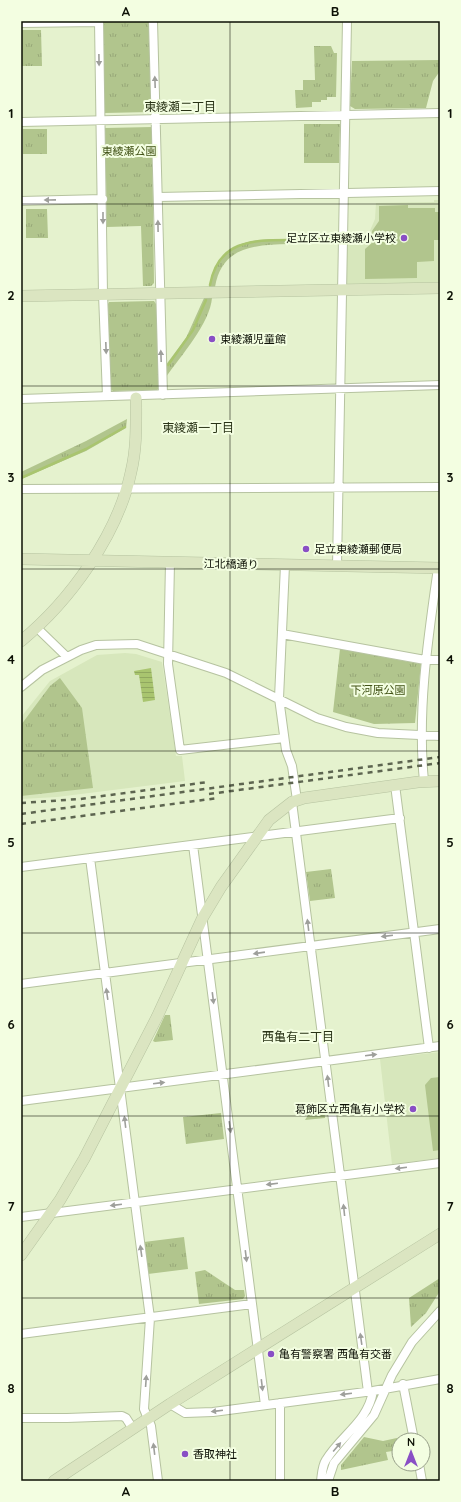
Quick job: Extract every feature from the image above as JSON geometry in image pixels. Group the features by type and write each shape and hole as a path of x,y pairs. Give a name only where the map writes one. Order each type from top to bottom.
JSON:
{"street":[{"path":"153,21 159,293 163,394"},
{"path":"337,566 337,487 347,21"},
{"path":"21,23 99,22 100,120 103,199 103,294 107,396"},
{"path":"21,122 440,113"},
{"path":"158,198 440,191"},
{"path":"21,200 103,199"},
{"path":"21,296 440,288"},
{"path":"21,399 107,396 136,397 163,394 440,385"},
{"path":"21,641 58,605 91,561 117,514 127,488 135,447 136,397"},
{"path":"21,489 440,487"},
{"name":"江北橋通り","path":"21,559 439,568"},
{"path":"170,562 168,664 180,750 284,738"},
{"path":"285,565 279,698 286,750 292,766 296,832 354,1288 372,1400 365,1414 326,1460 321,1481"},
{"path":"21,1255 60,1200 84,1159 157,1017 202,917 269,820 295,801 435,781 421,750 425,660 439,568"},
{"path":"36,627 67,657"},
{"path":"282,634 425,660 440,660"},
{"path":"21,687 42,670 67,657 96,645 137,644 226,673 318,718 346,727 378,733 440,736"},
{"path":"395,786 429,1048"},
{"path":"21,867 400,818"},
{"path":"193,845 265,1405"},
{"path":"90,858 150,1318 144,1409 149,1418 158,1481"},
{"path":"21,984 440,929"},
{"path":"21,1101 440,1046"},
{"path":"21,1217 440,1163"},
{"path":"54,1481 170,1404 440,1234"},
{"path":"21,1334 252,1304"},
{"path":"328,1481 334,1463 374,1415 392,1375 412,1342 440,1311"},
{"path":"170,1404 186,1413 213,1412 371,1391 403,1384 440,1379"},
{"path":"403,1384 412,1432"},
{"path":"280,1403 280,1481"},
{"path":"21,1418 122,1416 126,1418 133,1429"}],"shaded area":[{"name":"足立区立東綾瀬小学校","path":"434,200 440,200 440,283 346,284 346,245 369,244 369,233 375,219 376,203 434,202"},
{"path":"125,653 136,654 162,662 176,756 182,756 185,781 57,797 21,799 21,717 50,681 97,655"},
{"path":"151,668 155,700 143,702 139,675 135,675 134,671"},
{"name":"葛飾区立西亀有小学校","path":"440,1052 440,1158 392,1164 380,1059"}],"green space":[{"name":"東綾瀬公園","path":"102,21 149,21 151,112 104,113"},
{"path":"21,30 41,30 42,66 21,66"},
{"path":"314,46 331,46 334,53 337,53 336,97 327,97 327,100 321,100 321,102 312,102 312,107 296,108 295,90 303,90 303,80 315,80"},
{"path":"440,60 440,71 433,81 426,108 355,109 350,106 352,61"},
{"path":"304,124 340,124 339,163 304,163"},
{"name":"東綾瀬公園","path":"152,127 154,283 151,286 143,286 141,226 107,227 105,128"},
{"path":"23,129 47,129 47,154 23,154"},
{"name":"足立区立東綾瀬小学校","path":"408,205 408,208 435,208 435,212 440,212 440,240 434,240 434,261 417,262 417,278 365,279 365,249 373,242 372,231 379,221 379,206"},
{"path":"26,209 47,209 48,238 26,238"},
{"path":"338,238 338,244 276,244 252,247 242,250 225,263 219,273 215,287 209,287 214,272 220,261 227,252 236,246 258,240"},
{"path":"204,298 212,298 206,318 194,339 166,377 165,366 186,338"},
{"path":"154,301 156,304 160,387 157,390 113,391 110,389 108,304 109,302"},
{"path":"127,419 126,428 86,451 21,479 21,472 86,441"},
{"name":"下河原公園","path":"340,649 421,664 415,723 374,724 333,712"},
{"path":"60,678 82,708 93,788 21,796 21,725 50,686"},
{"path":"331,869 335,898 310,901 306,872"},
{"path":"165,1015 170,1015 173,1040 155,1042 153,1041"},
{"path":"440,1077 440,1150 433,1151 425,1085 431,1078"},
{"path":"324,1103 325,1118 305,1120 310,1112 303,1108 303,1105"},
{"path":"221,1113 224,1139 186,1144 183,1117"},
{"path":"184,1237 188,1269 148,1274 144,1242"},
{"path":"205,1270 235,1290 244,1290 245,1296 243,1299 199,1304 195,1272"},
{"path":"440,1278 440,1291 426,1313 411,1327 409,1298"},
{"path":"364,1437 383,1441 391,1439 391,1451 386,1452 388,1460 341,1470 341,1465"}],"waterway":[{"path":"210,285 214,270 220,259 228,251 238,246 274,240 338,239"},
{"path":"168,365 193,330 206,300"},
{"path":"21,478 86,449 125,427"}],"railway":[{"path":"21,814 440,757"},
{"path":"209,794 440,763"},
{"path":"21,803 80,799 208,782"},
{"path":"21,824 218,798"}],"place":[{"name":"足立区立東綾瀬小学校","path":"404,238"},
{"name":"東綾瀬児童館","path":"212,339"},
{"name":"足立東綾瀬郵便局","path":"306,549"},
{"name":"葛飾区立西亀有小学校","path":"413,1109"},
{"name":"亀有警察署 西亀有交番","path":"271,1354"},
{"name":"香取神社","path":"185,1454"}],"district":[{"name":"東綾瀬二丁目","path":"180,107"},
{"name":"東綾瀬一丁目","path":"198,428"},
{"name":"西亀有二丁目","path":"298,1037"}]}
